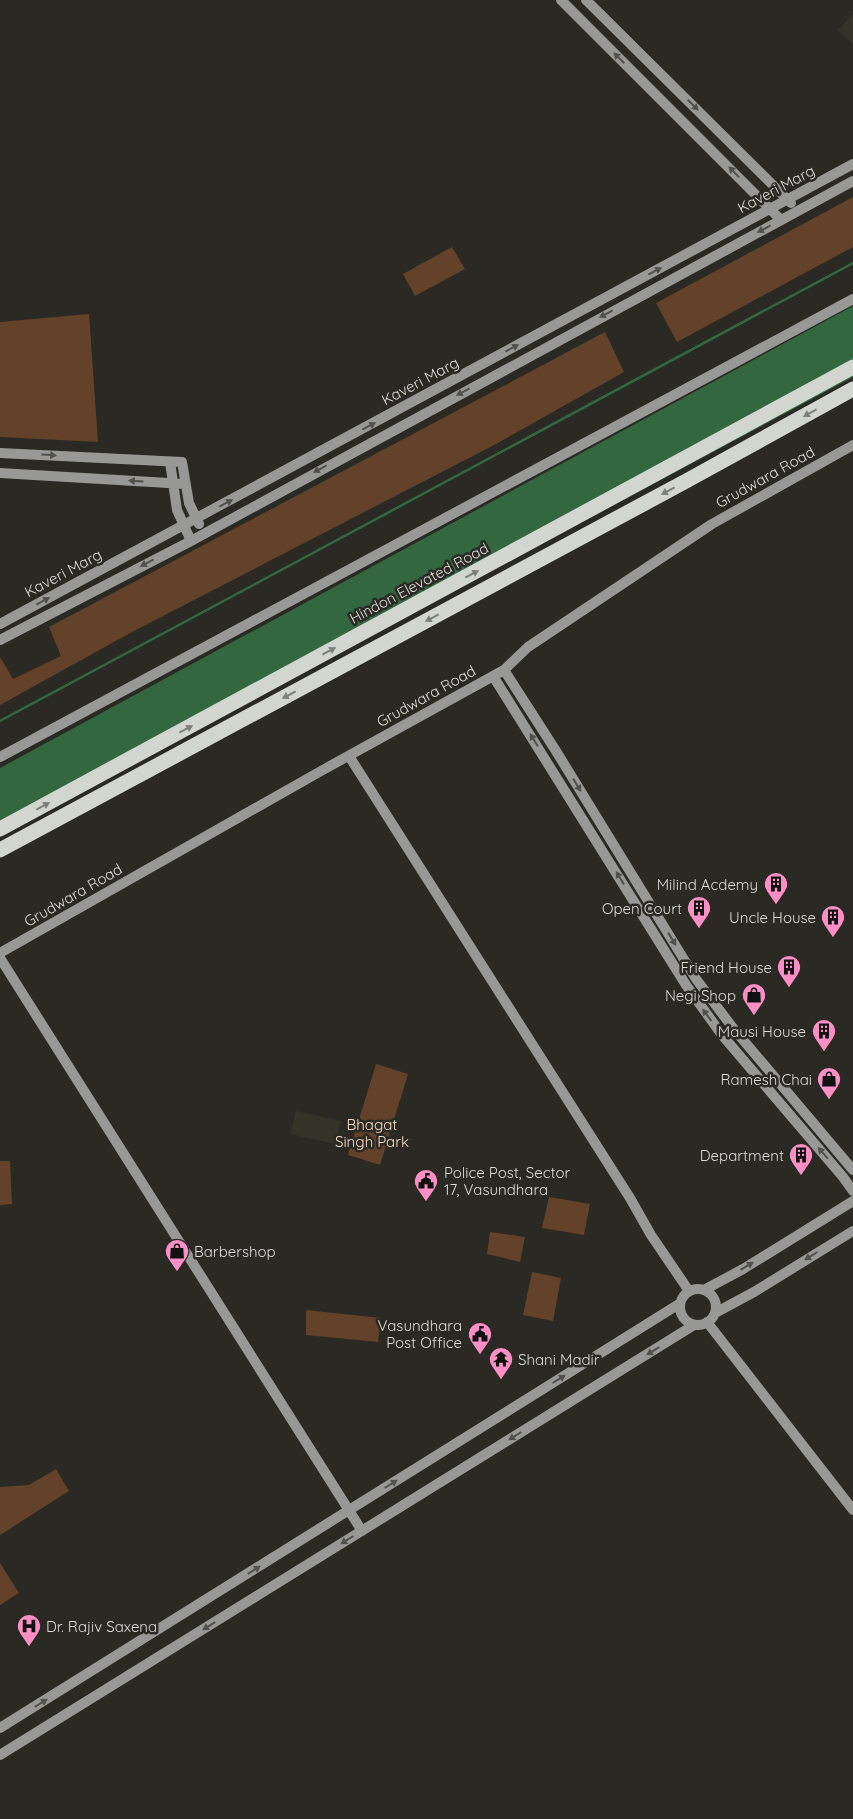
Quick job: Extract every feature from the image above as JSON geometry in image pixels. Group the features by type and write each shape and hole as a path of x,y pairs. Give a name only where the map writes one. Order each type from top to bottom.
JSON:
{"highway":[{"name":"Hindon Elevated Road","path":"0,829 853,367"},
{"path":"0,850 688,480 853,389"}],"street":[{"path":"561,0 781,220"},
{"path":"586,0 798,210"},
{"name":"Kaveri Marg","path":"0,624 853,164"},
{"name":"Kaveri Marg","path":"0,640 190,541 203,532 853,181"},
{"path":"0,758 853,299"},
{"path":"483,364 491,376"},
{"name":"Grudwara Road","path":"0,953 504,670 528,647 712,524 853,445"},
{"path":"0,453 182,462 189,503 203,532"},
{"path":"170,462 177,510 190,541"},
{"path":"0,473 185,484"},
{"path":"504,670 696,979 733,1028 853,1170"},
{"path":"493,676 686,985 722,1035 853,1191"},
{"path":"349,756 630,1198 651,1235 689,1290"},
{"path":"0,958 362,1531"},
{"path":"704,1290 743,1269 853,1201"},
{"path":"715,1313 716,1307 713,1297 698,1288 689,1290 682,1297 679,1304 680,1313 684,1320 698,1326 707,1322 715,1313 754,1292 853,1231"},
{"path":"0,1728 679,1304"},
{"path":"707,1322 853,1510"},
{"path":"0,1755 694,1325"}],"shaded area":[{"path":"853,14 853,44 838,30"},
{"path":"853,306 853,377 0,834 0,768"},
{"path":"296,1111 341,1121 335,1144 290,1134"}],"green space":[{"path":"853,197 853,247 677,342 656,303"},
{"path":"452,247 465,269 415,296 403,274"},
{"path":"89,314 98,442 0,437 0,322"},
{"path":"605,332 624,372 496,444 132,632 0,705 0,657 13,679 61,656 49,627"},
{"name":"Bhagat Singh Park","path":"376,1064 408,1074 380,1165 348,1155"},
{"path":"0,1161 10,1161 12,1204 0,1205"},
{"path":"549,1197 590,1204 584,1235 542,1228"},
{"path":"490,1232 525,1237 520,1262 487,1254"},
{"path":"532,1272 561,1278 553,1321 523,1315"},
{"path":"306,1310 381,1318 378,1342 306,1335"},
{"path":"56,1469 69,1491 0,1535 0,1487 29,1485"},
{"path":"0,1563 19,1593 0,1605"}],"waterway":[{"path":"0,721 853,263"}],"place":[{"name":"Milind Acdemy","path":"776,905"},
{"name":"Open Court","path":"699,929"},
{"name":"Uncle House","path":"833,938"},
{"name":"Friend House","path":"789,988"},
{"name":"Negi Shop","path":"754,1016"},
{"name":"Mausi House","path":"824,1052"},
{"name":"Ramesh Chai","path":"829,1100"},
{"name":"Department","path":"801,1176"},
{"name":"Police Post, Sector 17, Vasundhara","path":"426,1202"},
{"name":"Barbershop","path":"177,1272"},
{"name":"Vasundhara Post Office","path":"480,1355"},
{"name":"Shani Madir","path":"501,1380"},
{"name":"Dr. Rajiv Saxena","path":"29,1647"}]}
